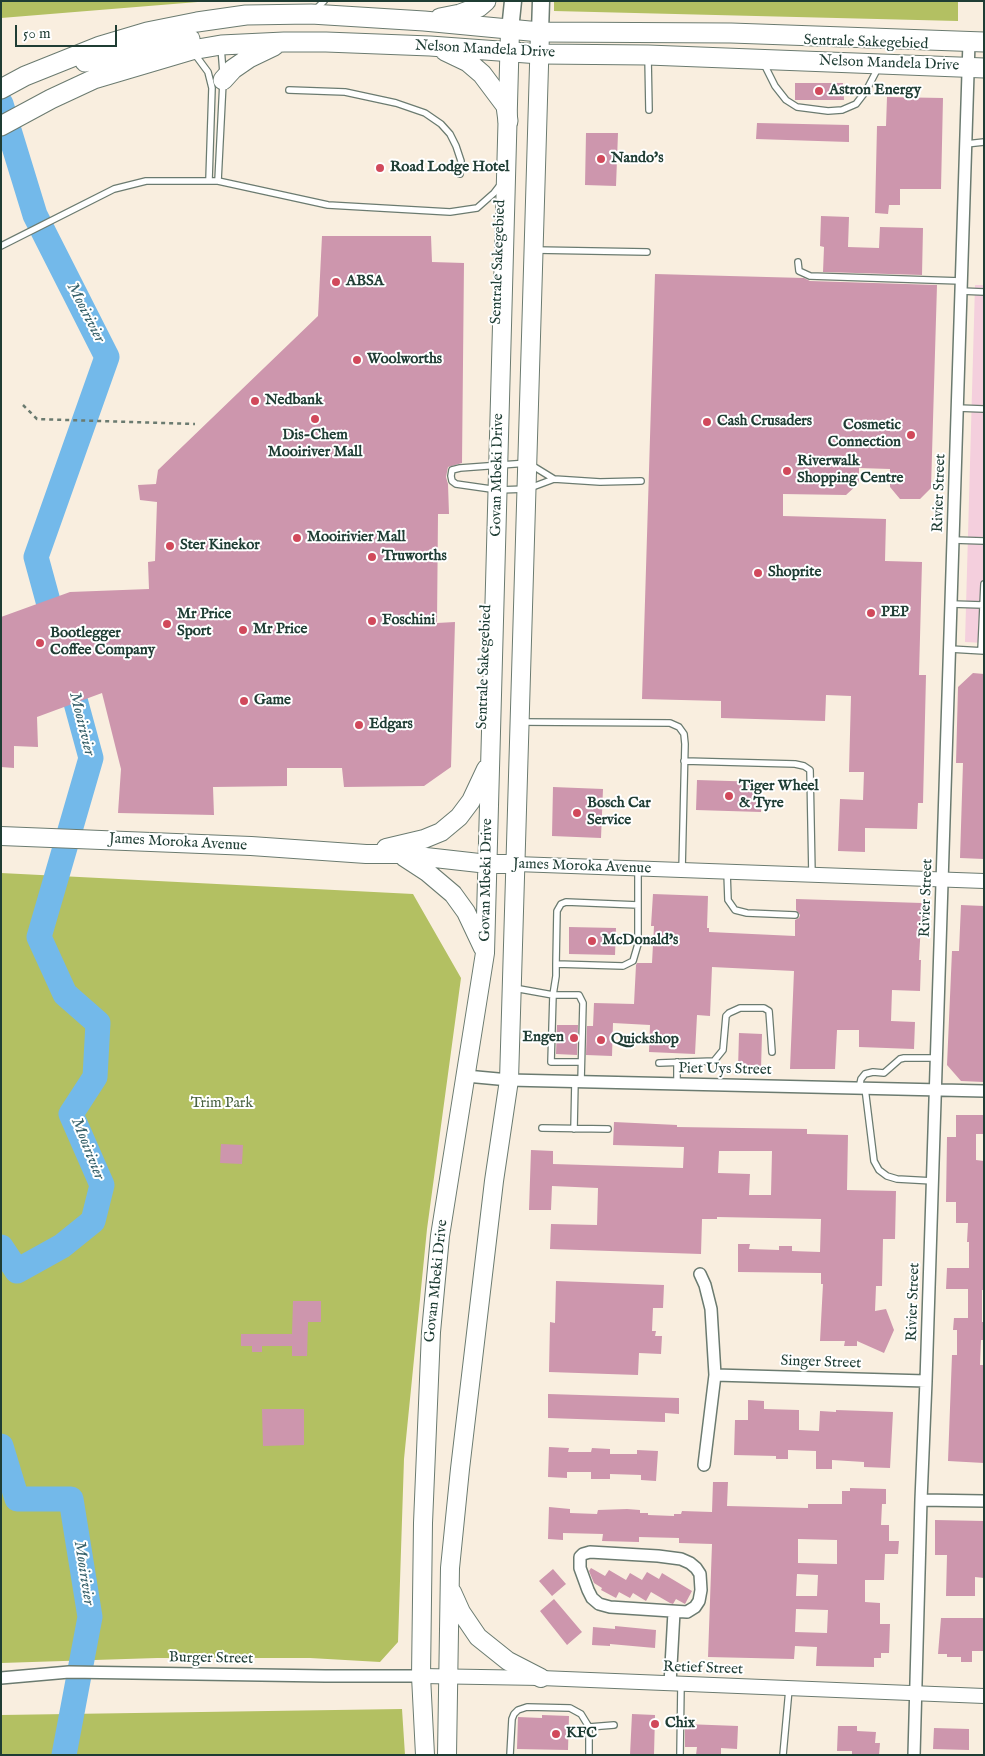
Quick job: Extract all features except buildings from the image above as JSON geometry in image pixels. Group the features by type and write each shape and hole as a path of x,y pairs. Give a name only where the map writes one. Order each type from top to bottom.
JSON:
{"highway":[{"path":"424,21 460,14 479,7 486,1"},
{"name":"Nelson Mandela Drive","path":"1,89 34,73 100,46 155,30 246,15 318,8 424,21 540,32 730,33 976,42"},
{"path":"34,73 185,39 216,38 221,45"},
{"path":"223,80 249,58 284,42"},
{"name":"Nelson Mandela Drive","path":"1,126 51,99 94,79 192,50 221,45 284,42 430,46 540,54 648,55 976,68"},
{"path":"430,46 468,62 482,74 506,106 508,121"}],"main road":[{"name":"Govan Mbeki Drive","path":"425,1755 421,1676 423,1523 431,1332 440,1236 486,953 509,52 513,1"},
{"name":"Govan Mbeki Drive","path":"447,1755 450,1568 494,1181 509,1080 541,1"},
{"path":"366,854 424,839 441,832 459,817 471,801 478,789 490,758"},
{"name":"James Moroka Avenue","path":"6,836 251,846 366,854 399,854 488,864 516,864"},
{"path":"399,854 427,872 452,894 466,912 486,953"},
{"path":"450,1587 461,1612 478,1637 508,1661 541,1678"}],"street":[{"name":"Rivier Street","path":"914,1755 966,144 976,68 976,42"},
{"name":"James Moroka Avenue","path":"516,864 984,881"},
{"name":"Piet Uys Street","path":"466,1076 509,1080 984,1091"},
{"path":"700,1274 705,1285 711,1310 715,1375 704,1465"},
{"name":"Singer Street","path":"715,1375 926,1380"},
{"path":"921,1500 984,1501"},
{"path":"590,1552 658,1556 681,1559 690,1563 700,1574 701,1590 699,1600 687,1612 674,1612 610,1607 599,1604 592,1598 588,1590 580,1568 580,1557 582,1554 590,1552"},
{"path":"674,1612 675,1684"},
{"name":"Burger Street","path":"1,1678 69,1672 421,1676"},
{"name":"Retief Street","path":"421,1676 541,1678 984,1696"}],"lane":[{"path":"218,181 223,80 221,45"},
{"path":"192,50 208,72 212,88 209,180"},
{"path":"648,55 648,110"},
{"path":"762,59 775,86 786,100 797,107 828,111 842,110 856,104 866,91 880,64"},
{"path":"289,90 344,92 396,103 425,113 441,124 450,134 461,161 460,174"},
{"path":"966,144 984,142"},
{"path":"1,246 114,189 146,180 209,180 328,205 450,212 477,208 494,193 506,176"},
{"path":"534,250 647,252"},
{"path":"798,262 799,271 810,276 961,286 984,292"},
{"path":"957,408 984,409"},
{"path":"554,479 528,463 460,468 452,470 451,476 452,481 456,484 498,490 527,489 554,479 600,482 641,481"},
{"path":"953,540 984,541"},
{"path":"950,649 982,650 984,584"},
{"path":"951,604 983,605"},
{"path":"520,722 670,723 679,727 684,734 682,870"},
{"path":"684,762 795,764 810,770 812,875"},
{"path":"556,964 623,966 634,961 638,944 638,868"},
{"path":"727,872 728,900 735,910 747,914 795,915"},
{"path":"581,1062 551,1062 553,995 556,976 557,911 561,904 566,902 638,905"},
{"path":"512,988 553,995 579,995 583,1003 581,1062 574,1129"},
{"path":"659,1063 714,1061 723,1050 726,1016 740,1008 764,1008 769,1011 772,1052"},
{"path":"933,1181 897,1179 879,1170 874,1161 861,1079 865,1074 873,1072 884,1073 904,1058 937,1058"},
{"path":"677,1062 677,1084"},
{"path":"542,1128 608,1129"},
{"path":"675,1684 680,1755"},
{"path":"783,1755 789,1689"},
{"path":"510,1755 512,1719 518,1710 527,1707 570,1708 581,1714 589,1727 588,1755"},
{"path":"589,1727 614,1725"}],"path":[{"path":"23,405 37,419 195,424"}],"shaded area":[{"path":"975,285 984,285 984,643 965,642"}],"green space":[{"path":"1,1 210,1 1,18"},
{"path":"554,1 958,1 958,21 554,11"},
{"name":"Trim Park","path":"1,873 413,894 461,978 427,1229 404,1459 398,1642 380,1662 310,1658 157,1658 1,1663"},
{"path":"402,1709 405,1755 1,1755 1,1715"}],"waterway":[{"name":"Mooirivier","path":"1,104 35,215 107,357 36,557 57,634"},
{"name":"Mooirivier","path":"1,1247 17,1271 62,1246 93,1221 102,1185 71,1114 95,1077 98,1023 65,994 39,937 91,758 67,670"},
{"name":"Mooirivier","path":"1,1446 17,1499 71,1499 90,1617 64,1755"}],"place":[{"name":"Astron Energy","path":"819,91"},
{"name":"Nando's","path":"601,159"},
{"name":"Road Lodge Hotel","path":"380,168"},
{"name":"ABSA","path":"336,282"},
{"name":"Woolworths","path":"357,360"},
{"name":"Nedbank","path":"255,401"},
{"name":"Dis-Chem Mooiriver Mall","path":"315,419"},
{"name":"Cash Crusaders","path":"707,422"},
{"name":"Cosmetic Connection","path":"911,435"},
{"name":"Riverwalk Shopping Centre","path":"787,471"},
{"name":"Mooirivier Mall","path":"297,538"},
{"name":"Ster Kinekor","path":"170,546"},
{"name":"Truworths","path":"372,557"},
{"name":"Shoprite","path":"758,573"},
{"name":"PEP","path":"871,613"},
{"name":"Foschini","path":"372,621"},
{"name":"Mr Price Sport","path":"167,624"},
{"name":"Mr Price","path":"243,630"},
{"name":"Bootlegger Coffee Company","path":"40,643"},
{"name":"Game","path":"244,701"},
{"name":"Edgars","path":"359,725"},
{"name":"Tiger Wheel & Tyre","path":"729,796"},
{"name":"Bosch Car Service","path":"577,813"},
{"name":"McDonald's","path":"592,941"},
{"name":"Engen","path":"574,1038"},
{"name":"Quickshop","path":"601,1040"},
{"name":"Chix","path":"655,1724"},
{"name":"KFC","path":"556,1734"}]}
